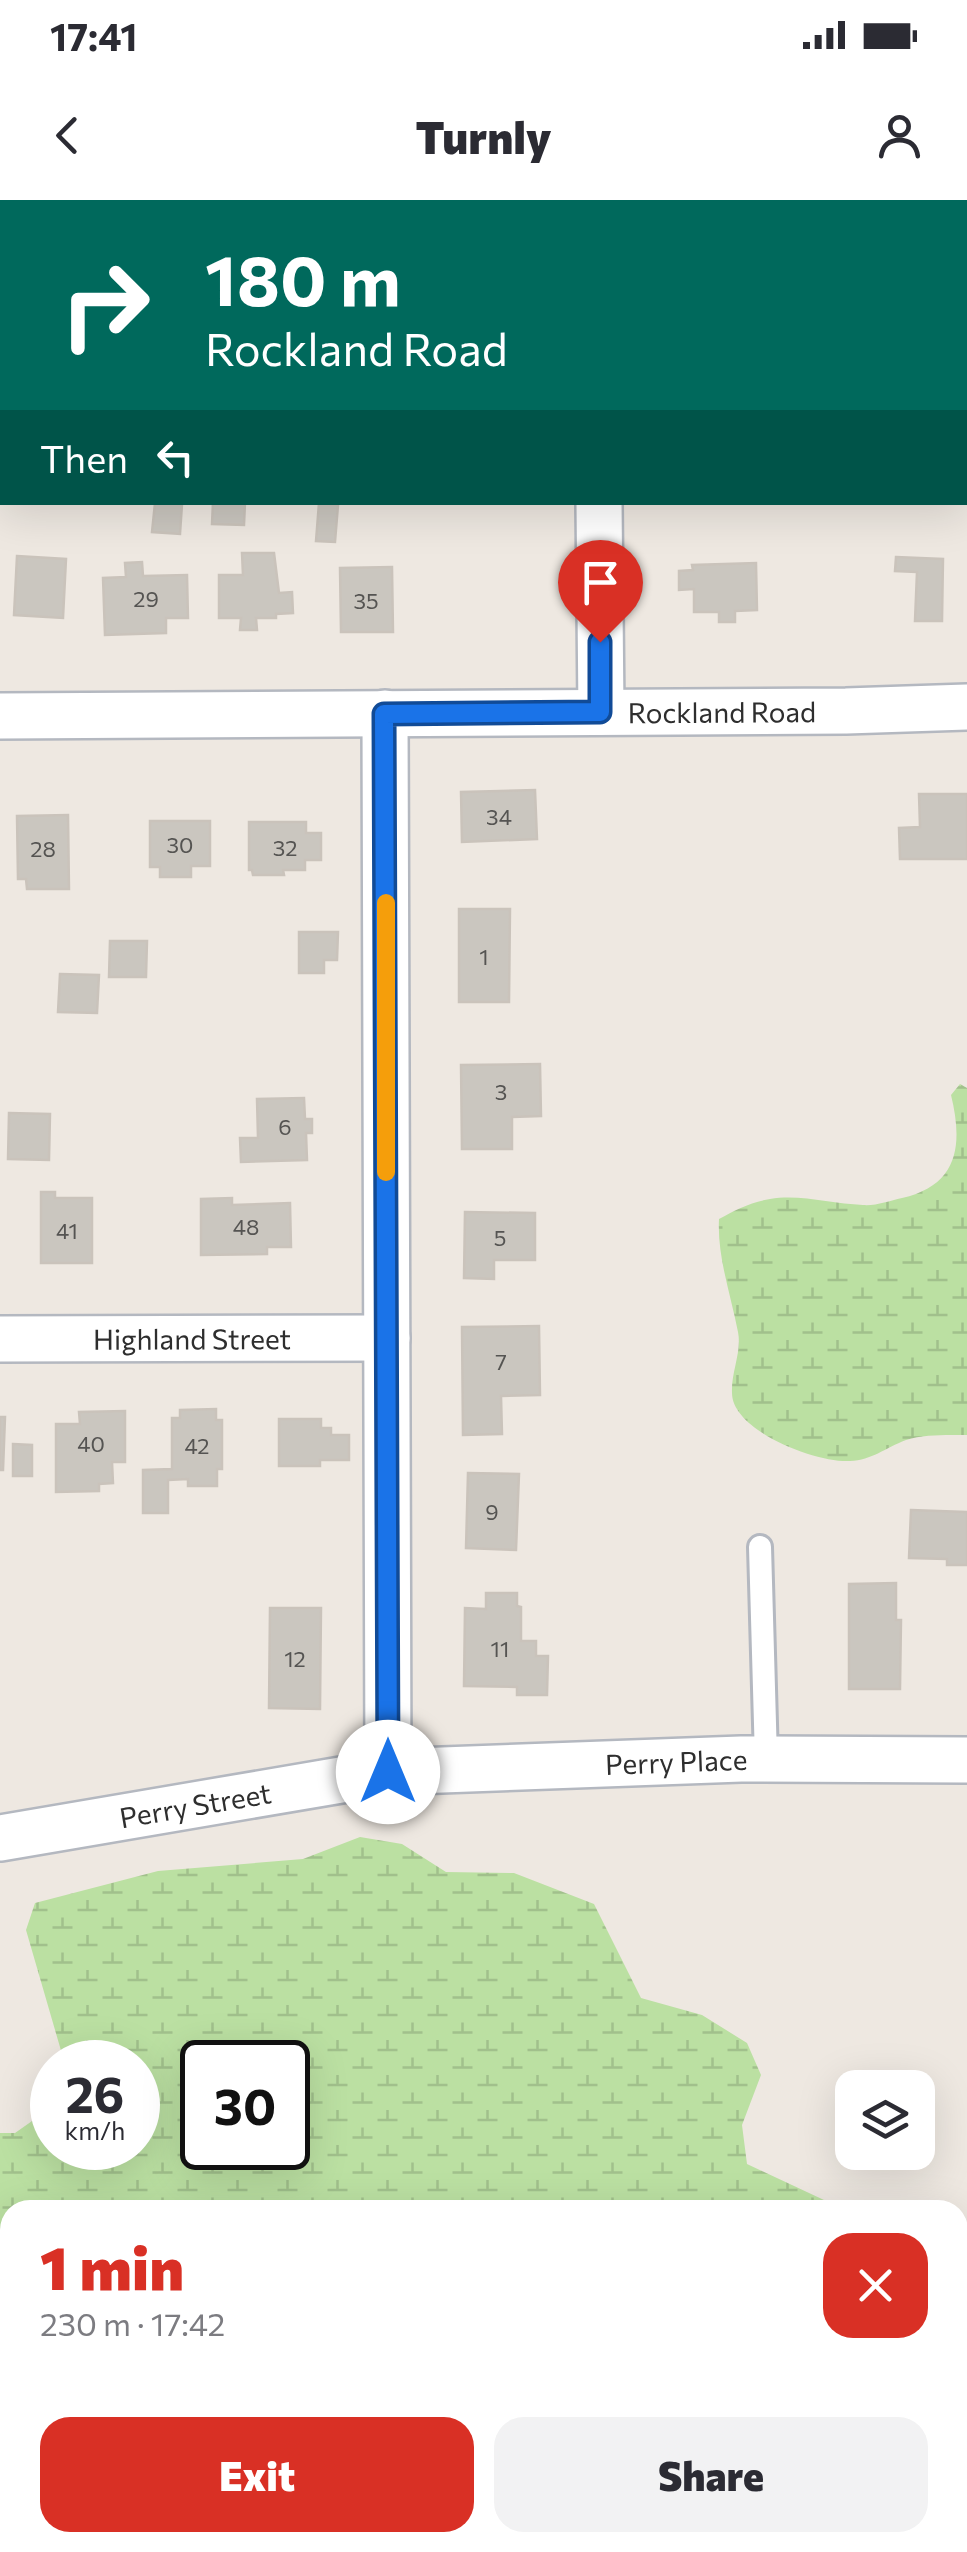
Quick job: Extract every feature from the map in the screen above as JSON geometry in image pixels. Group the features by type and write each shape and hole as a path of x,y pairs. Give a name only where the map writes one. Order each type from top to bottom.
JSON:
{"street":[{"path":"599,505 600,712"},
{"name":"Rockland Road","path":"0,716 967,707"},
{"path":"384,714 388,1772"},
{"name":"Highland Street","path":"0,1339 387,1338"},
{"name":"Perry Place","path":"388,1772 766,1759 967,1760"},
{"name":"Perry Street","path":"0,1838 388,1772"}],"lane":[{"path":"760,1548 766,1759"}],"green space":[{"path":"960,1084 967,1088 967,1435 913,1438 850,1461 818,1457 779,1442 746,1420 732,1393 739,1340 722,1262 719,1219 770,1199 868,1205 921,1192 946,1173 952,1160 956,1130 951,1095"},
{"path":"360,1837 402,1844 446,1872 514,1873 594,1904 641,1998 702,2015 747,2043 761,2075 742,2125 747,2164 824,2200 0,2200 0,2133 15,2133 30,2122 30,2170 160,2170 160,2040 58,2040 26,1930 35,1903 158,1871 303,1859"}],"building":[{"path":"155,505 182,505 180,534 152,532"},
{"path":"213,505 245,505 244,525 212,524"},
{"path":"319,505 338,505 335,542 316,541"},
{"path":"242,553 274,553 279,593 292,592 293,613 256,618 257,630 240,630 241,618 219,618 219,575 243,575"},
{"path":"17,556 66,559 63,618 14,615"},
{"path":"896,557 943,559 942,621 915,621 917,572 895,571"},
{"path":"142,562 143,576 187,575 188,618 166,618 166,633 105,635 103,578 126,577 125,563"},
{"path":"756,563 757,610 735,611 735,622 719,622 719,612 694,612 694,589 679,590 679,571 693,570 692,565"},
{"path":"392,567 393,632 341,632 340,568"},
{"path":"535,790 537,839 462,842 461,792"},
{"path":"919,794 967,794 967,859 900,859 899,828 920,827"},
{"path":"68,815 69,889 27,889 26,879 18,879 17,816"},
{"path":"150,821 210,821 210,866 191,866 191,877 160,877 160,867 150,867"},
{"path":"249,822 306,822 306,833 321,833 321,860 305,860 305,870 283,870 284,875 253,875 249,870"},
{"path":"459,909 510,909 509,1002 459,1002"},
{"path":"299,932 338,932 337,960 324,960 324,973 299,973"},
{"path":"110,941 147,941 146,977 109,977"},
{"path":"60,974 99,975 97,1013 58,1012"},
{"path":"540,1064 541,1116 512,1117 512,1149 462,1149 461,1065"},
{"path":"304,1098 305,1119 312,1119 312,1133 306,1133 307,1160 241,1162 240,1138 258,1138 257,1099"},
{"path":"9,1113 50,1114 49,1160 8,1159"},
{"path":"41,1192 55,1192 55,1198 92,1198 92,1263 41,1263"},
{"path":"232,1198 232,1205 290,1203 291,1247 267,1247 267,1254 201,1255 201,1199"},
{"path":"465,1212 535,1213 535,1260 494,1260 494,1279 464,1278"},
{"path":"539,1326 540,1395 501,1396 502,1434 463,1435 462,1327"},
{"path":"216,1409 216,1420 222,1420 222,1469 217,1469 217,1486 188,1486 188,1479 168,1480 168,1513 143,1513 143,1470 172,1469 172,1418 180,1418 180,1410"},
{"path":"125,1411 125,1462 112,1462 113,1483 99,1484 99,1491 56,1492 56,1424 80,1424 79,1412"},
{"path":"0,1417 5,1417 3,1470 0,1470"},
{"path":"279,1419 321,1419 321,1428 331,1428 331,1435 349,1435 349,1460 320,1460 320,1466 279,1466"},
{"path":"13,1444 32,1445 32,1476 13,1476"},
{"path":"468,1473 519,1474 516,1550 466,1548"},
{"path":"911,1510 967,1512 967,1565 947,1565 947,1559 909,1558"},
{"path":"896,1583 896,1620 901,1620 900,1689 849,1689 849,1584"},
{"path":"486,1593 517,1593 521,1641 536,1641 536,1656 548,1656 547,1695 517,1695 517,1687 464,1686 465,1608 486,1609"},
{"path":"270,1608 321,1608 320,1709 269,1708"}],"slow traffic":[{"path":"386,903 386,1172"}],"route":[{"path":"388,1772 384,714 600,712 600,642"}]}
